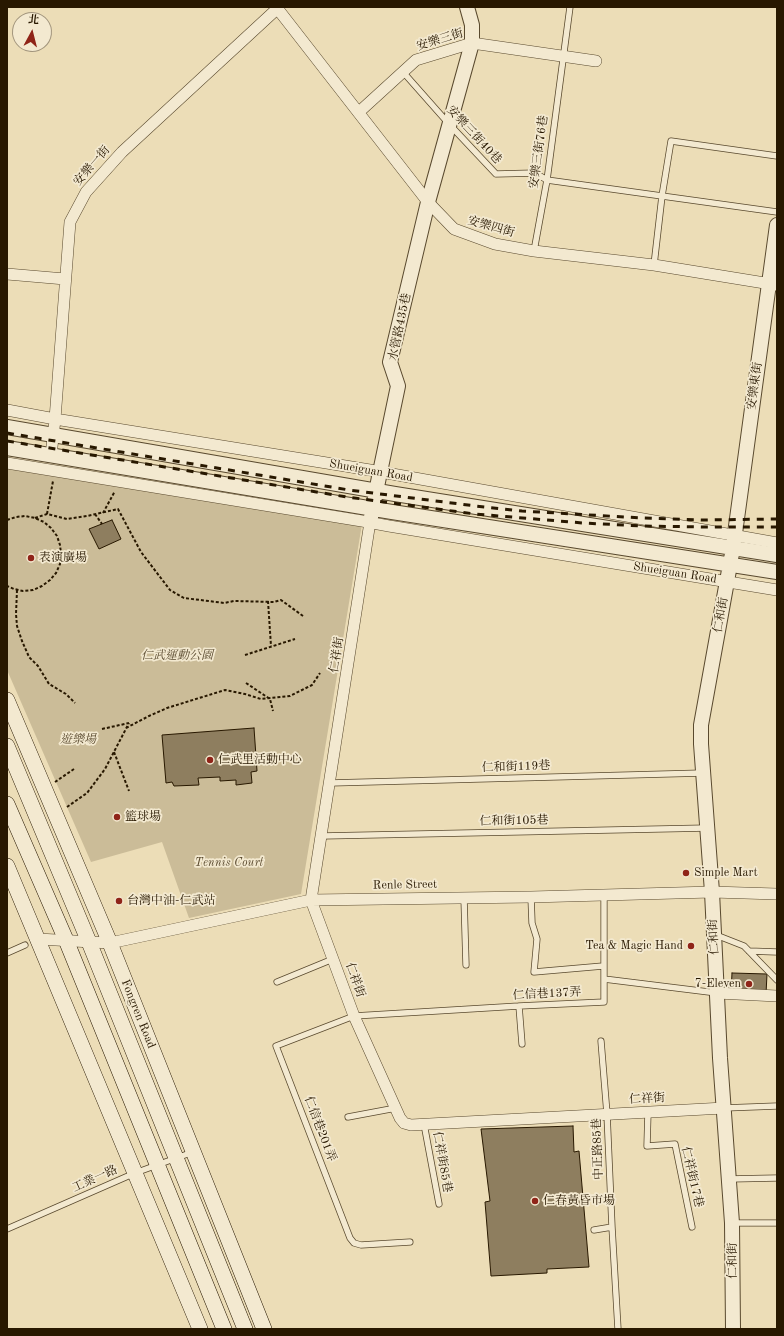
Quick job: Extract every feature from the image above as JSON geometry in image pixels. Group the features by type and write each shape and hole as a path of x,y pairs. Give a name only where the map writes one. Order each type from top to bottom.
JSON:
{"main road":[{"name":"Fongren Road","path":"7,700 110,943 264,1329"},
{"name":"Fongren Road","path":"7,746 89,942 245,1329"},
{"path":"7,804 66,940 224,1329"},
{"path":"7,866 32,942 135,1173 200,1329"}],"street":[{"name":"水管路435巷","path":"372,515 398,386 390,362 428,202 472,43 472,25 467,7"},
{"name":"安樂四街","path":"274,9 359,112 428,202 454,229 494,244 534,251 654,265 773,284"},
{"name":"安樂一街","path":"51,456 70,222 86,192 122,152 274,9"},
{"name":"安樂三街","path":"359,112 416,60 472,43 596,61"},
{"name":"安樂東街","path":"733,542 773,284 777,225"},
{"path":"7,274 65,279"},
{"name":"Shueiguan Road","path":"7,410 380,472 733,542"},
{"name":"Shueiguan Road","path":"7,427 376,490 733,542"},
{"name":"Shueiguan Road","path":"7,448 372,515 389,526 777,590"},
{"name":"Shueiguan Road","path":"7,463 777,572"},
{"name":"仁祥街","path":"372,515 311,900 354,1016 400,1118 404,1123 411,1125 724,1108"},
{"path":"733,542 777,543"},
{"path":"733,542 777,556"},
{"name":"仁和街","path":"733,542 701,726 732,1224 733,1329"},
{"name":"Renle Street","path":"32,942 66,940 110,943 311,900 531,897 712,892 777,894"},
{"path":"717,993 777,996"}],"lane":[{"path":"564,56 570,7"},
{"name":"安樂三街76巷","path":"534,251 547,180 564,56"},
{"name":"安樂三街40巷","path":"403,72 496,174 535,173 547,180 777,212"},
{"path":"654,265 662,196 671,141 777,156"},
{"name":"仁和街119巷","path":"330,783 703,773"},
{"name":"仁和街105巷","path":"322,836 707,828"},
{"path":"604,895 604,979 717,993"},
{"path":"531,897 532,923 537,939 534,972 603,966"},
{"path":"464,898 466,965"},
{"path":"714,934 744,946 777,980"},
{"path":"7,953 32,942"},
{"path":"749,951 777,952"},
{"path":"277,982 333,959"},
{"name":"仁信巷137弄","path":"354,1016 604,1002 604,979"},
{"path":"519,1006 522,1044"},
{"name":"仁信巷201弄","path":"354,1016 276,1046 345,1224 354,1243 362,1245 410,1242"},
{"name":"中正路85巷","path":"600,1041 607,1114 618,1329"},
{"path":"724,1108 777,1106"},
{"path":"348,1117 396,1108"},
{"name":"仁祥街17巷","path":"648,1112 647,1146 675,1144 692,1227"},
{"name":"仁祥街85巷","path":"424,1124 439,1204"},
{"name":"工業一路","path":"7,1229 135,1173 193,1152"},
{"path":"729,1178 777,1178"},
{"path":"732,1224 777,1223"},
{"path":"594,1230 612,1227"}],"path":[{"path":"47,514 54,476"},
{"path":"103,513 118,486"},
{"path":"35,518 47,514 67,518 103,513 118,509 141,552 170,590 184,598 224,604 239,600 268,602 281,600 303,616"},
{"path":"95,514 102,524"},
{"path":"7,520 25,516 44,522 57,536 61,554 60,564 56,573 42,586 33,590 23,591 7,586"},
{"path":"17,590 17,626 29,657 38,666 50,684 66,694 76,703"},
{"path":"268,602 271,647"},
{"path":"245,655 295,639"},
{"path":"126,728 167,708 225,690 261,699 290,696 312,685 320,673"},
{"path":"246,683 270,699 273,711"},
{"path":"62,811 87,793 105,769 129,723 102,729"},
{"path":"114,752 129,791"},
{"path":"51,784 74,769"}],"green space":[{"name":"仁武運動公園","path":"7,463 362,524 301,894 189,918 162,842 91,862 7,670"}],"building":[{"path":"112,520 121,539 99,549 89,529"},
{"name":"仁武里活動中心","path":"254,728 257,771 251,772 252,783 236,785 236,780 220,781 220,777 198,778 199,785 174,786 172,782 166,783 162,735"},
{"name":"7-Eleven","path":"732,973 767,974 766,994 731,993"},
{"name":"仁春黃昏市場","path":"573,1126 574,1152 579,1151 589,1267 547,1269 547,1273 491,1276 485,1202 490,1201 481,1129"}],"railway":[{"path":"7,433 349,490 476,506 522,511 642,518 703,520 777,519"},
{"path":"7,441 347,497 475,514 583,523 642,526 777,527"}],"place":[{"name":"表演廣場","path":"31,558"},
{"name":"仁武里活動中心","path":"210,760"},
{"name":"籃球場","path":"117,817"},
{"name":"Simple Mart","path":"686,873"},
{"name":"台灣中油-仁武站","path":"119,901"},
{"name":"Tea & Magic Hand","path":"691,946"},
{"name":"7-Eleven","path":"749,984"},
{"name":"仁春黃昏市場","path":"535,1201"}],"park label":[{"name":"遊樂場","path":"78,740"},
{"name":"Tennis Court","path":"229,863"}]}
